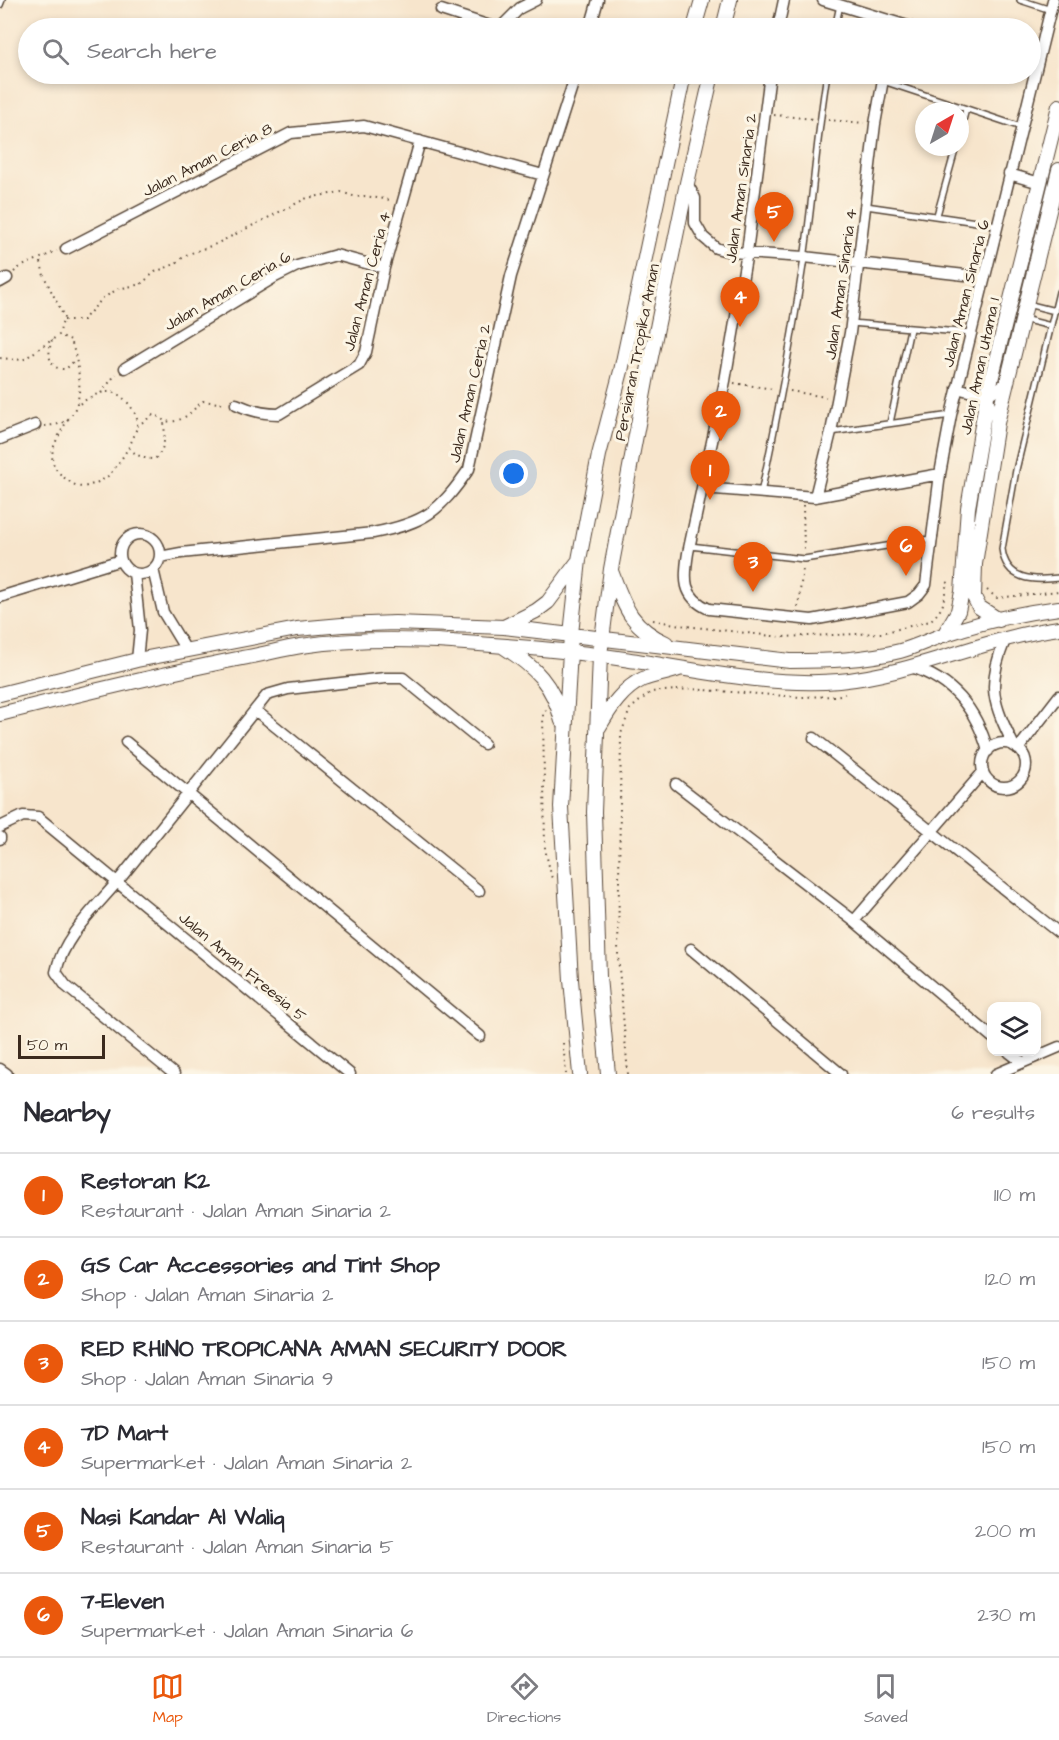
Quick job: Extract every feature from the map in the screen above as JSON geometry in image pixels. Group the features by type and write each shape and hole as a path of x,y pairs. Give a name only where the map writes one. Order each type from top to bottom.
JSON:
{"street":[{"path":"509,18 520,8 536,0"},
{"path":"593,18 598,0"},
{"path":"697,18 702,0"},
{"path":"726,18 730,0"},
{"path":"780,18 784,0"},
{"path":"823,0 876,18"},
{"name":"Jalan Aman Sinaria 6","path":"1041,44 1052,5"},
{"path":"441,10 460,18"},
{"name":"Jalan Aman Ceria 2","path":"160,557 373,533 402,527 429,515 439,508 454,491 469,469 511,276 573,84"},
{"name":"Persiaran Tropika Aman","path":"580,1074 571,980 561,807 571,634 579,560 599,455 621,371 682,84"},
{"name":"Persiaran Tropika Aman","path":"608,1074 598,954 594,812 600,656 611,569 645,387 710,84"},
{"name":"Jalan Aman Sinaria 2","path":"769,84 747,252 725,381 685,571 687,588 700,605 709,609 812,620 896,605 908,602 919,594"},
{"name":"Jalan Aman Sinaria 4","path":"815,497 831,432 851,323 875,124 883,84"},
{"name":"Jalan Aman Sinaria 6","path":"919,594 926,585 940,474 951,415 1031,84"},
{"name":"Jalan Aman Utama 1","path":"944,634 957,611 962,592 968,508 987,396 1059,106"},
{"name":"Jalan Aman Ceria 8","path":"66,249 291,133 364,126 543,175"},
{"name":"Jalan Aman Ceria 4","path":"236,404 250,411 279,414 359,365 366,352 384,268 420,141"},
{"name":"Jalan Aman Utama 1","path":"999,620 979,607 973,593 982,511 997,423 1059,170"},
{"path":"1009,174 1040,183"},
{"path":"687,183 695,198 695,223 703,237 716,248 731,252 804,257 983,277"},
{"name":"Jalan Aman Ceria 6","path":"125,368 297,266 336,255 384,268"},
{"path":"957,388 987,396 1007,382"},
{"path":"987,396 997,423"},
{"path":"0,439 35,425"},
{"path":"703,488 815,497 940,474"},
{"path":"135,535 148,536 154,540 160,551 160,557 153,569 141,574 134,573 124,566 121,560 121,547 129,537 135,535"},
{"path":"0,597 121,560"},
{"path":"504,627 536,611 548,602 579,560"},
{"path":"153,569 163,612 186,651"},
{"path":"611,569 624,606 632,617 649,634 680,648"},
{"path":"134,573 140,630 137,660"},
{"path":"0,694 137,660 297,629 342,625 438,624 504,627 790,661 815,661 860,658 902,650 944,634 1059,608"},
{"path":"0,714 127,682 300,646 395,640 503,646 570,651 791,682 817,682 867,677 1059,628"},
{"path":"1005,640 995,666 993,696 999,715 1025,764 1023,775 1015,783 1005,787 994,784 983,771 982,760 997,744 1016,748"},
{"path":"503,646 536,669 550,688 566,735"},
{"path":"908,667 930,673 950,686 966,703 984,736 988,751"},
{"path":"598,729 607,713 631,686 645,679 681,668"},
{"path":"174,1074 66,986 56,972 59,957 70,938 118,882 267,695 288,688 403,678 484,744"},
{"path":"1016,748 1059,696"},
{"path":"255,710 479,891"},
{"path":"814,738 1059,933"},
{"path":"126,742 480,1036"},
{"path":"854,921 983,771"},
{"path":"676,784 854,921 987,1033"},
{"name":"Jalan Aman Freesia 5","path":"0,827 22,816 39,817 350,1074"},
{"path":"691,949 842,1074"},
{"path":"996,1074 1059,1047"},
{"path":"1014,1056 1022,1062"},
{"path":"0,1069 7,1074"}],"lane":[{"path":"0,5 2,0"},
{"path":"1020,0 1052,5"},
{"path":"837,18 840,5"},
{"path":"761,494 783,390 804,257 825,84"},
{"path":"902,84 948,102"},
{"path":"969,110 1021,127"},
{"path":"937,215 953,156"},
{"path":"866,206 997,225"},
{"path":"1059,292 1016,470 1002,549 1004,560 1010,570 1018,576 1044,580 1059,578"},
{"path":"1026,304 1055,311"},
{"path":"1022,319 1051,326"},
{"path":"851,323 971,333"},
{"path":"890,423 910,329"},
{"path":"831,432 951,415"},
{"path":"689,550 804,559 933,539"}],"path":[{"path":"64,320 84,320 103,298 118,289 141,284 155,272 175,264 186,255 216,244 307,198 341,192 356,197 364,196 402,202"},
{"path":"4,280 20,267 53,251 66,249"},
{"path":"0,358 23,360 59,335 64,317 44,276 40,258"},
{"path":"59,335 71,340 76,359 79,390 76,406 59,435 51,456 56,471 74,485 82,488 107,477 129,448 137,426 137,419 132,408 124,399 117,393 108,391 76,406"},
{"path":"52,340 49,356 55,367 66,369 76,359"},
{"path":"101,393 113,376 125,368"},
{"path":"137,426 153,415 165,421 178,421 188,416 203,401 236,404"},
{"path":"35,425 46,427 68,419"},
{"path":"129,448 145,459 156,459 161,453 165,438 165,421"},
{"path":"628,1074 618,956 621,734 630,709"}],"place":[{"name":"Nasi Kandar Al Waliq","path":"774,242"},
{"name":"7D Mart","path":"740,327"},
{"name":"GS Car Accessories and Tint Shop","path":"721,441"},
{"name":"Restoran K2","path":"710,500"},
{"name":"7-Eleven","path":"906,576"},
{"name":"RED RHINO TROPICANA AMAN SECURITY DOOR","path":"753,592"}]}
